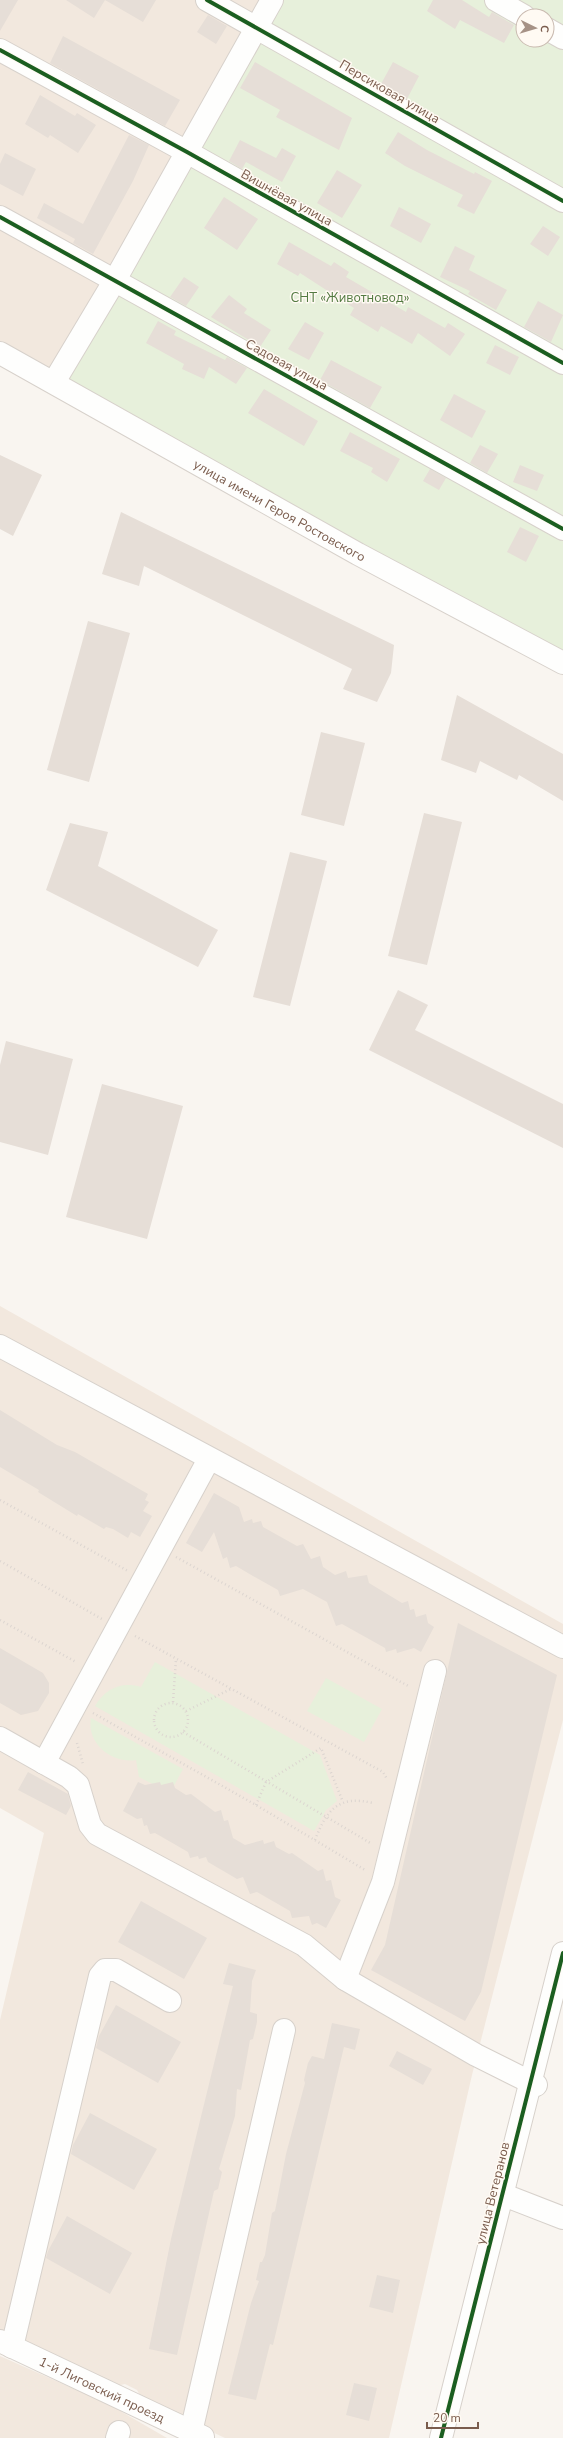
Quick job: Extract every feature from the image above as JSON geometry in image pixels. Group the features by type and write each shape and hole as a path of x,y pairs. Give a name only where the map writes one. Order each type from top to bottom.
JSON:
{"street":[{"name":"Персиковая улица","path":"207,0 563,201"},
{"path":"54,382 115,280 272,0"},
{"path":"496,0 515,11"},
{"name":"Вишнёвая улица","path":"0,50 187,152 563,363"},
{"name":"Садовая улица","path":"0,217 563,528"},
{"name":"улица имени Героя Ростовского","path":"0,353 358,554 563,663"},
{"path":"0,1346 209,1460 563,1647"},
{"path":"44,1763 209,1460"},
{"path":"345,1979 383,1882 435,1671"},
{"path":"0,1738 69,1777 78,1786 90,1825 97,1834 304,1945 345,1979 476,2055 533,2084"},
{"name":"улица Ветеранов","path":"449,2438 509,2197 563,1953"},
{"path":"6,2344 100,1976 105,1970 116,1970 170,2001"},
{"name":"улица Ветеранов","path":"441,2438 533,2084 559,2009 563,1977"},
{"path":"198,2435 284,2030"},
{"path":"509,2197 563,2218"},
{"name":"1-й Лиговский проезд","path":"6,2344 198,2435"}],"path":[{"path":"0,1500 135,1575"},
{"path":"171,1554 410,1687"},
{"path":"0,1561 109,1623"},
{"path":"0,1620 79,1663"},
{"path":"128,1632 383,1772 389,1783"},
{"path":"173,1702 176,1658"},
{"path":"186,1711 231,1689"},
{"path":"167,1702 173,1702 186,1711 188,1722 183,1732 173,1737 167,1737 157,1730 154,1725 154,1714 158,1708 167,1702"},
{"path":"86,1709 256,1805 365,1870"},
{"path":"183,1732 372,1844"},
{"path":"75,1735 84,1766"},
{"path":"256,1805 266,1782 321,1748 343,1802"},
{"path":"315,1840 325,1817 334,1807 343,1802 358,1800 373,1803"},
{"path":"370,1850 374,1836"},
{"path":"362,1878 367,1864"}],"shaded area":[{"path":"0,0 272,0 63,379 0,344"},
{"path":"0,1306 563,1624 563,1720 472,2075 389,2438 225,2438 142,2399 137,2390 125,2384 116,2386 0,2330 0,2020 44,1833 0,1808"},
{"path":"0,2356 108,2404 167,2438 0,2438"}],"green space":[{"name":"СНТ «Животновод»","path":"272,0 563,0 563,667 63,379"},
{"path":"155,1662 320,1755 337,1801 326,1810 314,1831 95,1706 104,1695 114,1688 127,1685 141,1687"},
{"path":"326,1678 382,1709 364,1742 307,1711"},
{"path":"91,1718 183,1769 170,1793 139,1777 136,1760 119,1759 103,1750 97,1744 93,1736"}],"building":[{"path":"0,0 18,0 0,31"},
{"path":"66,0 105,0 94,18"},
{"path":"105,0 156,0 143,22"},
{"path":"433,0 462,0 489,17 492,12 514,25 504,43 460,20 455,29 427,11"},
{"path":"208,15 227,26 216,44 197,32"},
{"path":"63,36 180,100 165,126 50,63"},
{"path":"255,62 352,118 339,150 276,117 280,110 240,88"},
{"path":"393,62 419,76 407,99 381,84"},
{"path":"40,95 75,116 77,113 96,125 78,153 50,135 48,138 25,124"},
{"path":"398,132 427,150 474,174 475,172 492,181 474,214 457,206 463,195 405,166 385,153"},
{"path":"129,135 149,145 133,181 93,254 73,243 75,239 37,218 44,203 83,224"},
{"path":"240,140 276,158 282,148 296,156 282,182 246,162 242,169 229,161"},
{"path":"5,153 36,169 23,196 0,184 0,164"},
{"path":"337,170 362,185 342,218 317,203"},
{"path":"224,197 258,219 237,250 204,228"},
{"path":"399,207 431,224 421,243 390,226"},
{"path":"543,226 560,237 548,256 530,244"},
{"path":"289,242 331,266 334,262 349,272 346,277 406,312 408,307 445,328 448,323 465,334 450,356 418,333 412,344 381,326 378,332 350,315 354,308 300,273 298,276 277,264"},
{"path":"455,246 475,256 469,270 507,290 496,310 468,294 470,291 440,277"},
{"path":"184,277 199,287 186,306 170,297"},
{"path":"229,295 247,309 244,313 271,330 260,347 211,317"},
{"path":"538,301 563,315 551,342 524,327"},
{"path":"158,321 176,331 174,335 225,360 227,357 247,368 236,384 209,367 204,379 182,369 184,364 146,343"},
{"path":"305,322 324,333 309,360 288,349"},
{"path":"495,345 519,357 510,375 486,363"},
{"path":"331,360 382,387 370,408 320,380"},
{"path":"264,389 318,421 304,446 248,413"},
{"path":"454,394 486,411 472,438 440,420"},
{"path":"350,432 400,459 387,482 371,472 373,468 340,451"},
{"path":"480,445 498,454 487,473 470,463"},
{"path":"0,455 42,475 13,536 0,529"},
{"path":"520,465 544,475 537,491 513,482"},
{"path":"430,469 446,478 439,490 423,481"},
{"path":"121,512 394,645 391,673 377,702 343,689 352,669 144,566 139,586 102,574"},
{"path":"520,527 539,536 526,562 507,552"},
{"path":"88,621 130,633 89,782 47,770"},
{"path":"457,695 563,754 563,801 519,775 517,780 480,761 476,773 441,760"},
{"path":"321,732 365,743 344,826 301,815"},
{"path":"424,813 462,822 427,965 388,956"},
{"path":"70,823 108,832 98,866 218,930 198,967 46,890"},
{"path":"290,852 327,861 290,1006 253,997"},
{"path":"398,990 428,1005 415,1030 563,1104 563,1148 369,1050"},
{"path":"6,1041 73,1059 48,1155 0,1142 0,1065"},
{"path":"102,1084 183,1106 147,1239 66,1217"},
{"path":"0,1410 57,1445 75,1452 148,1494 145,1500 149,1502 143,1511 152,1516 140,1537 131,1532 128,1538 113,1529 106,1527 104,1529 78,1514 77,1516 38,1492 39,1490 0,1467"},
{"path":"214,1493 239,1507 244,1522 252,1519 253,1523 261,1521 263,1527 297,1546 303,1544 311,1559 320,1556 323,1567 335,1575 346,1571 348,1578 367,1575 369,1583 402,1603 408,1601 410,1610 414,1609 416,1617 426,1614 428,1623 434,1627 421,1652 414,1648 397,1653 396,1649 386,1652 385,1648 342,1624 336,1626 327,1602 303,1589 280,1596 278,1590 236,1566 230,1568 227,1557 223,1559 214,1532 202,1552 186,1543"},
{"path":"458,1623 557,1675 481,1992 465,2021 371,1970 385,1945"},
{"path":"0,1648 43,1673 49,1683 49,1693 38,1711 21,1715 0,1703"},
{"path":"28,1772 68,1794 71,1806 66,1815 18,1790"},
{"path":"138,1782 145,1785 160,1782 161,1785 173,1782 175,1788 186,1795 191,1794 215,1812 221,1810 224,1821 228,1820 233,1838 245,1845 263,1840 264,1844 274,1841 276,1847 289,1854 292,1853 318,1871 323,1869 326,1881 331,1880 335,1897 341,1900 326,1928 317,1923 312,1925 309,1916 292,1918 290,1911 257,1892 250,1894 243,1877 237,1879 208,1862 206,1857 199,1859 198,1856 190,1858 188,1852 155,1833 150,1834 147,1825 144,1826 142,1818 137,1819 123,1811"},
{"path":"141,1901 207,1938 184,1979 118,1942"},
{"path":"229,1963 256,1970 252,1981 250,2012 257,2014 257,2022 253,2039 250,2040 241,2090 237,2089 235,2116 219,2169 222,2172 218,2189 214,2191 177,2355 149,2349 171,2239 233,1986 223,1984"},
{"path":"116,2005 181,2042 158,2083 96,2048 99,2036"},
{"path":"332,2023 360,2029 355,2050 344,2047 273,2345 270,2344 256,2400 228,2394 251,2303 259,2281 256,2280 260,2262 262,2262 265,2255 272,2213 275,2211 286,2154 305,2083 304,2080 308,2063 312,2056 324,2059"},
{"path":"397,2051 432,2069 423,2085 389,2066"},
{"path":"90,2113 157,2149 134,2190 71,2154 73,2145"},
{"path":"67,2216 132,2253 110,2294 46,2258 48,2251"},
{"path":"377,2275 400,2280 393,2313 369,2307"},
{"path":"354,2383 377,2388 369,2421 346,2415"}],"cycle path":[{"path":"207,0 563,201"},
{"path":"0,50 187,152 563,363"},
{"path":"0,217 563,529"},
{"path":"441,2438 563,1953"}]}
